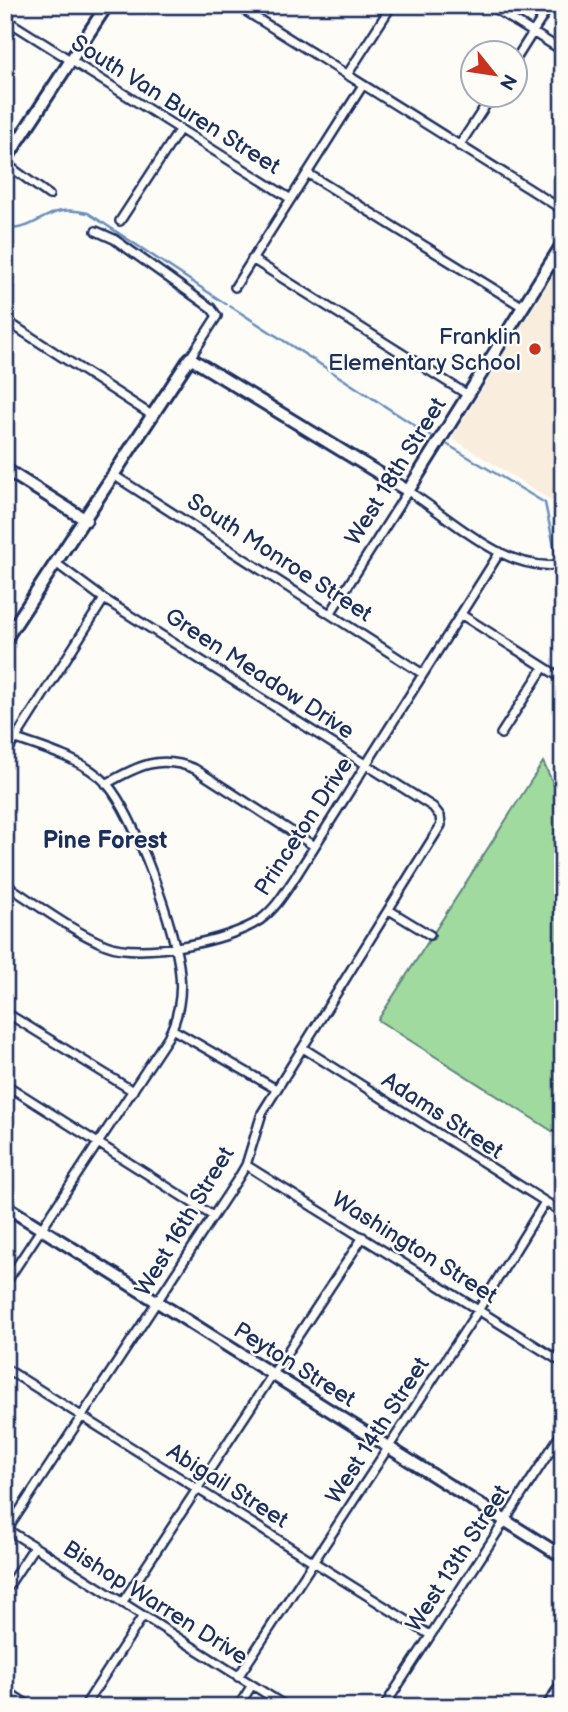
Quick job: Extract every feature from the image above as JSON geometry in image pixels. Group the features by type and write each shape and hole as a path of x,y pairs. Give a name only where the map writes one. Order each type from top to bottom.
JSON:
{"street":[{"path":"49,195 5,162 107,5"},
{"path":"236,5 563,210"},
{"path":"347,75 392,5"},
{"path":"489,5 563,51"},
{"path":"529,38 550,5"},
{"name":"South Van Buren Street","path":"5,19 290,199"},
{"path":"235,288 363,85"},
{"path":"459,146 484,108"},
{"path":"120,221 180,129"},
{"name":"South Van Buren Street","path":"307,173 523,307"},
{"path":"7,633 57,564 216,316 196,295 96,230"},
{"name":"West 18th Street","path":"330,614 563,243"},
{"path":"253,259 468,395"},
{"path":"5,320 153,416"},
{"path":"190,358 408,491 500,552 531,566 559,565"},
{"path":"5,469 86,520"},
{"name":"South Monroe Street","path":"115,476 423,674"},
{"name":"Princeton Drive","path":"5,884 107,946 174,947 237,932 259,921 276,905 463,615 500,552"},
{"name":"Green Meadow Drive","path":"57,564 104,599 433,807 440,816"},
{"path":"6,752 104,599"},
{"path":"463,615 563,678"},
{"path":"501,734 544,667"},
{"path":"5,1284 172,1029 181,988 174,947 137,835 106,784 66,758 16,739"},
{"path":"106,784 148,762 181,763 195,769 314,846"},
{"name":"West 16th Street","path":"6,1529 83,1417 246,1165 262,1113 439,831 440,816"},
{"path":"389,910 430,935"},
{"path":"5,1012 133,1091"},
{"path":"172,1029 276,1089"},
{"name":"Adams Street","path":"303,1048 563,1213"},
{"path":"5,1084 213,1216"},
{"name":"Washington Street","path":"246,1165 563,1363"},
{"name":"West 14th Street","path":"238,1676 389,1448 545,1202"},
{"name":"Peyton Street","path":"5,1206 563,1557"},
{"path":"122,1602 274,1376 363,1237"},
{"name":"Abigail Street","path":"5,1368 430,1635"},
{"name":"West 13th Street","path":"384,1707 563,1431"},
{"name":"Bishop Warren Drive","path":"6,1529 287,1707"},
{"path":"5,1591 34,1547"},
{"path":"84,1707 143,1616"},
{"path":"548,1707 563,1684"},
{"path":"238,1707 252,1685"},
{"path":"5,1690 31,1707"}],"shaded area":[{"name":"Franklin Elementary School","path":"563,259 563,508 452,438"}],"green space":[{"path":"543,762 563,804 563,1138 378,1020"}],"waterway":[{"path":"5,229 28,225 62,211 88,213 226,304"},
{"path":"230,306 434,438"},
{"path":"448,445 545,503 556,556"},
{"path":"559,571 563,593"}],"place":[{"name":"Franklin Elementary School","path":"535,349"}],"district":[{"name":"Pine Forest","path":"105,840"}]}
